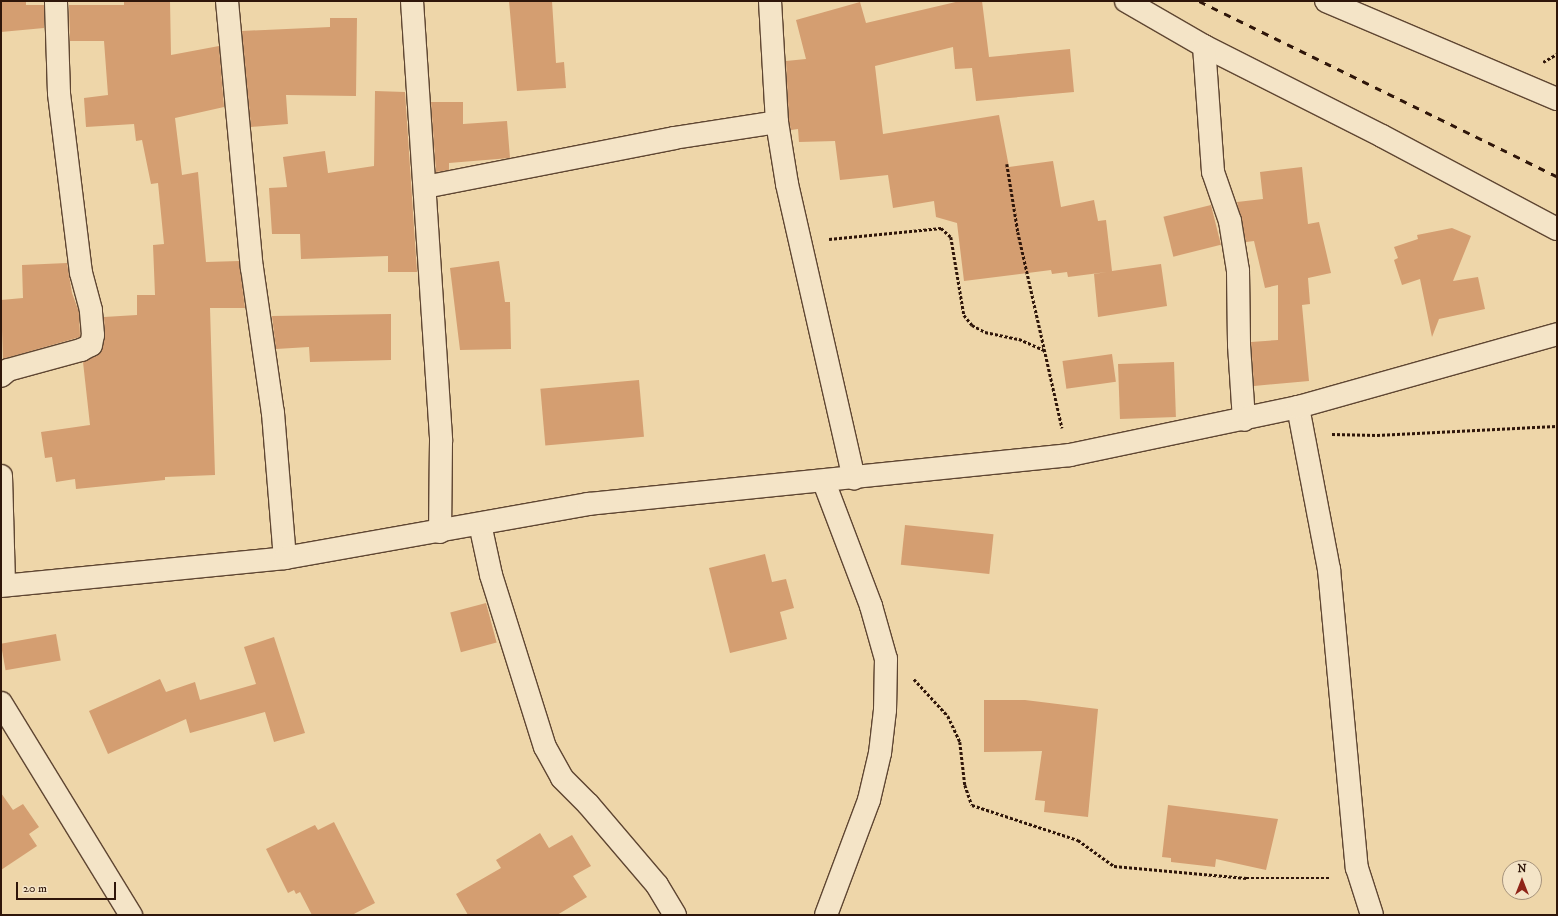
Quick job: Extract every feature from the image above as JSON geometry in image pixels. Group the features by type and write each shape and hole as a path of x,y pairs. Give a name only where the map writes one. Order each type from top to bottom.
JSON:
{"street":[{"path":"1,376 8,370 81,350 91,345 93,335 91,310 81,273 61,106 56,1"},
{"path":"227,1 252,268 273,413 285,558"},
{"path":"412,1 441,441 440,532"},
{"path":"770,1 777,122 787,184 854,478"},
{"path":"1126,1 1204,46 1382,136 1557,229"},
{"path":"1326,1 1557,99"},
{"path":"1204,46 1213,172 1230,221 1236,252 1244,420"},
{"path":"425,186 674,138 777,122"},
{"path":"1,476 2,585 285,558 440,532 588,504 824,482 1070,455 1244,420 1298,407 1557,334"},
{"path":"1298,407 1329,569 1359,877 1372,915"},
{"path":"824,482 871,606 886,659 885,710 874,780 843,874 826,915"},
{"path":"480,524 491,575 545,747 562,778 588,804 657,885 675,915"},
{"path":"1,704 131,915"}],"path":[{"path":"1007,164 1018,232 1044,350 1070,455"},
{"path":"801,243 941,228 951,237 964,315 972,325 985,332 1019,339 1044,350"},
{"path":"1304,433 1377,435 1557,426"},
{"path":"886,659 922,685 948,716 960,742 965,785 972,805 1085,843 1098,857 1114,866 1246,878 1359,877"}],"building":[{"path":"1,1 26,1 26,5 44,5 44,28 1,32"},
{"path":"124,1 170,1 171,55 219,46 224,107 175,118 182,175 198,172 206,262 239,261 245,308 210,308 215,475 165,477 165,480 76,489 75,479 56,482 52,457 45,458 41,432 90,425 83,362 101,352 105,337 104,317 137,315 137,295 155,295 153,245 164,244 158,183 151,184 142,140 136,141 134,124 86,127 84,98 108,95 104,41 70,41 69,5 124,5"},
{"path":"509,1 552,1 556,63 564,62 566,88 517,91"},
{"path":"960,1 982,1 989,57 1070,49 1074,92 976,101 972,68 955,69 953,47 875,66 883,134 999,115 1009,167 1053,161 1061,207 1094,200 1098,221 1106,220 1112,271 1161,264 1167,306 1098,317 1094,274 1107,272 1068,277 1067,272 1052,274 1051,270 964,281 957,223 936,217 934,201 893,208 888,175 840,180 835,141 799,142 798,129 791,130 789,121 786,61 806,59 796,20 860,2 866,23"},
{"path":"330,18 357,18 356,96 286,95 288,124 251,127 242,31 330,27"},
{"path":"375,91 405,92 417,272 388,272 388,256 301,259 300,234 272,234 269,188 287,187 283,157 325,151 328,173 374,166"},
{"path":"431,102 463,102 463,124 507,121 510,158 449,163 449,170 436,172"},
{"path":"1302,167 1308,224 1319,222 1331,273 1308,278 1310,304 1302,305 1309,381 1254,386 1251,342 1278,340 1278,285 1265,288 1254,241 1246,242 1237,202 1263,199 1260,172"},
{"path":"1211,205 1221,245 1173,257 1163,217"},
{"path":"1452,228 1471,236 1453,281 1478,277 1485,309 1439,319 1432,337 1420,279 1402,285 1394,260 1398,258 1394,247 1418,239 1417,235"},
{"path":"499,261 505,302 510,302 511,349 460,350 450,268"},
{"path":"67,263 72,293 79,312 80,337 3,359 1,300 23,298 22,265"},
{"path":"391,314 391,360 310,362 309,347 276,349 272,316"},
{"path":"1112,354 1116,382 1066,389 1062,361"},
{"path":"1174,362 1176,417 1120,419 1118,364"},
{"path":"639,380 644,437 545,445 540,389"},
{"path":"905,525 994,534 989,574 901,565"},
{"path":"765,554 772,582 786,579 794,608 780,612 787,639 730,653 709,568"},
{"path":"486,603 497,643 461,652 450,613"},
{"path":"56,634 61,661 6,670 1,644"},
{"path":"274,637 305,733 274,742 265,712 190,733 186,719 108,754 89,711 160,679 166,692 195,682 200,700 256,684 244,647"},
{"path":"984,700 1025,700 1098,709 1088,817 1044,812 1045,801 1035,800 1042,751 984,752"},
{"path":"1,793 13,810 23,804 39,827 29,834 37,846 1,870"},
{"path":"1168,805 1278,819 1266,870 1216,859 1215,867 1171,862 1171,858 1162,857"},
{"path":"334,822 375,903 352,915 312,915 300,892 296,894 294,890 288,893 266,849 315,825 318,830"},
{"path":"540,833 549,848 572,835 591,866 573,876 587,897 557,915 468,915 456,894 501,868 496,860"}],"railway":[{"path":"1199,1 1557,176"}]}
